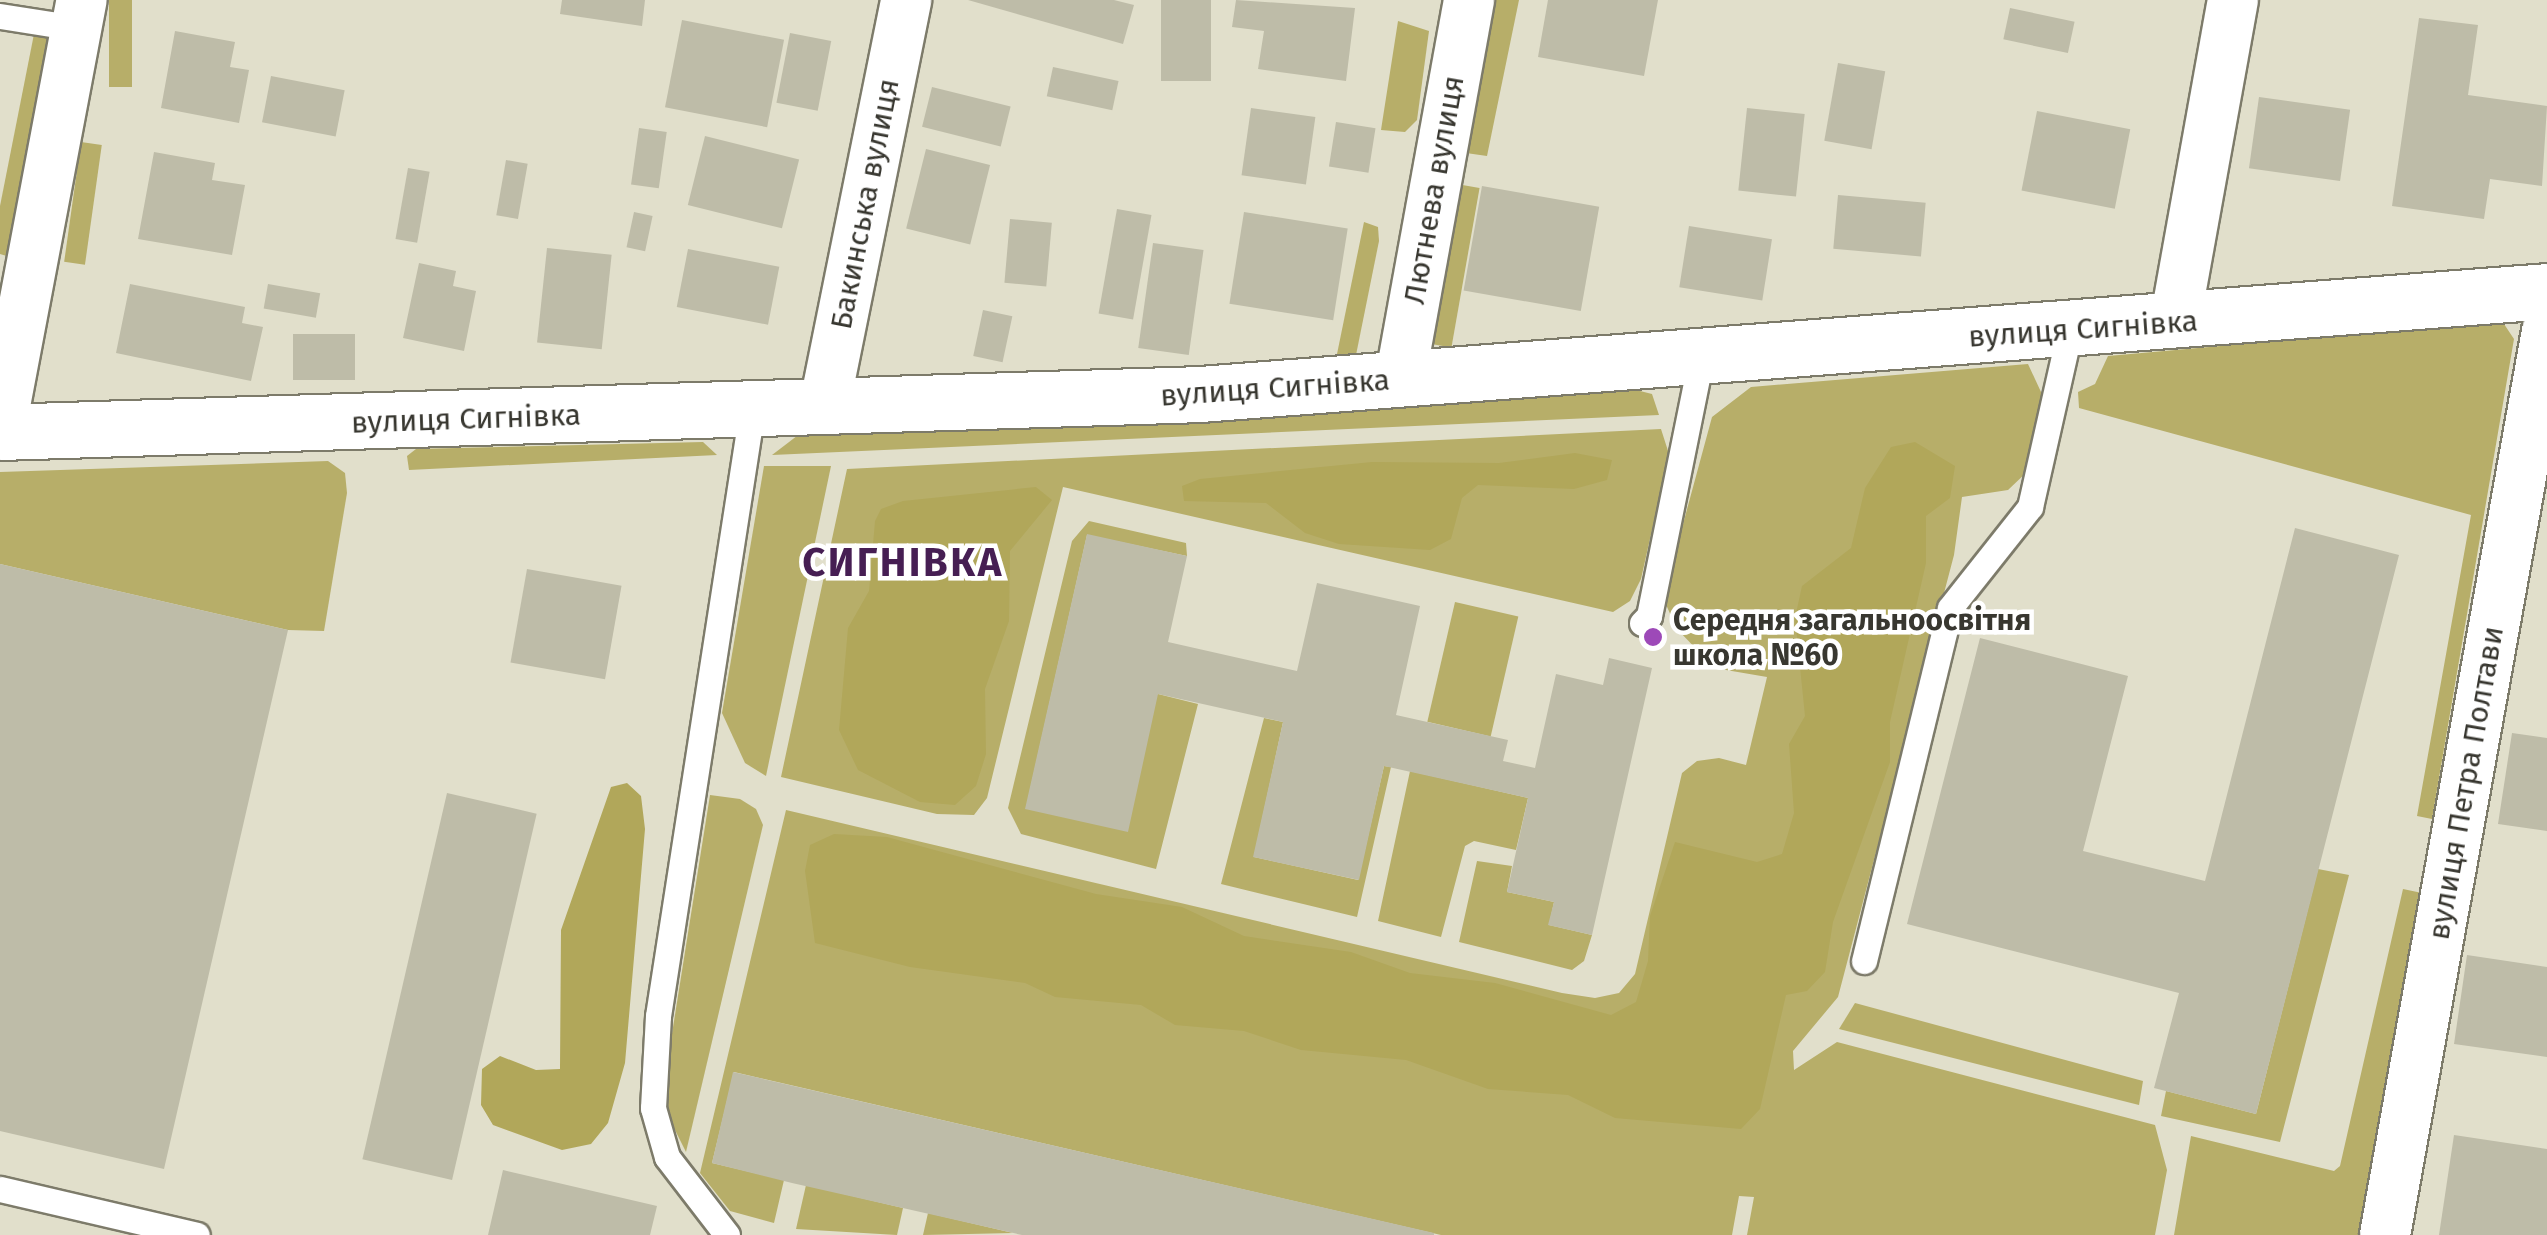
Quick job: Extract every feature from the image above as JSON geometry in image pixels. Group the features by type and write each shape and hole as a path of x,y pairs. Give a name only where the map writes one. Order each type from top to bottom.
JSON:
{"street":[{"name":"Бакинська вулиця","path":"824,408 906,0"},
{"name":"Лютнева вулиця","path":"1400,380 1469,0"},
{"path":"2175,322 2233,0"},
{"path":"0,432 80,14"},
{"name":"вулиця Сигнівка","path":"0,432 824,408 1400,380 2547,291"},
{"name":"вулиця Петра Полтави","path":"2386,1235 2547,331"}],"lane":[{"path":"0,16 80,14"},
{"path":"1864,961 1950,608 2030,506 2070,330"},
{"path":"1642,623 1649,616 1701,359"},
{"path":"727,1235 667,1157 653,1108 658,1016 752,410"},
{"path":"0,1189 197,1235"}],"shaded area":[{"path":"109,0 132,0 132,87 109,87"},
{"path":"1490,0 1519,0 1487,156 1466,153"},
{"path":"1398,21 1429,31 1417,120 1405,132 1381,130"},
{"path":"34,34 51,35 10,257 0,254 0,206"},
{"path":"81,142 102,145 85,265 64,262"},
{"path":"1451,183 1480,188 1451,348 1423,343"},
{"path":"1364,222 1378,227 1379,241 1356,355 1336,359"},
{"path":"2502,321 2514,339 2432,819 2417,816 2471,515 2079,408 2078,392 2095,384 2108,356"},
{"path":"2028,364 2041,392 2043,420 2028,471 2008,490 1962,497 1954,555 1838,997 1793,1051 1794,1070 1837,1042 2155,1125 2167,1170 2155,1235 1747,1235 1754,1197 1739,1196 1732,1235 1441,1235 734,1072 712,1163 784,1180 774,1223 730,1211 700,1173 786,810 1562,993 1595,998 1619,993 1635,974 1682,773 1697,761 1719,758 1746,765 1767,677 1726,670 1702,655 1677,629 1663,598 1712,417 1751,387"},
{"path":"1636,390 1652,394 1659,415 772,455 810,426"},
{"path":"1661,429 1669,454 1641,579 1630,601 1613,612 1063,487 987,798 974,815 937,814 781,777 847,469"},
{"path":"703,442 717,455 409,470 407,456 416,449"},
{"path":"1915,442 1955,466 1950,498 1926,516 1926,563 1890,722 1890,762 1833,922 1825,972 1807,991 1786,995 1760,1109 1741,1129 1615,1118 1568,1095 1488,1089 1406,1060 1301,1050 1244,1031 1175,1025 1141,1005 1055,997 1025,983 910,967 815,943 805,871 810,845 834,834 887,837 1096,894 1182,907 1244,936 1351,952 1410,973 1495,983 1611,1015 1636,1002 1648,961 1650,916 1675,842 1757,862 1782,854 1794,813 1789,744 1805,716 1795,618 1802,586 1851,548 1865,488 1891,447"},
{"path":"1575,453 1612,460 1607,480 1574,489 1478,485 1462,498 1451,539 1430,550 1339,544 1305,533 1266,503 1184,501 1182,486 1200,479 1372,462 1499,463"},
{"path":"328,461 345,473 347,493 324,631 288,630 0,564 0,472"},
{"path":"764,466 831,466 766,776 745,763 722,713"},
{"path":"1036,487 1052,500 1010,551 1009,621 985,689 986,754 976,786 955,805 920,802 858,770 839,730 848,628 869,591 875,521 881,509 903,501"},
{"path":"1089,521 1186,543 1187,556 1087,535 1026,808 1158,694 1198,704 1156,869 1021,834 1008,808 1072,541"},
{"path":"1455,602 1518,617 1491,736 1427,722"},
{"path":"1264,718 1283,722 1254,857 1358,880 1384,766 1391,767 1357,917 1221,884"},
{"path":"1410,771 1528,798 1516,850 1474,841 1465,846 1441,937 1378,921"},
{"path":"627,783 641,796 645,829 625,1063 608,1123 591,1144 562,1150 493,1125 481,1105 482,1069 500,1056 536,1070 560,1069 561,930 611,787"},
{"path":"710,795 740,799 756,809 763,825 686,1152 666,1112 667,1065"},
{"path":"1477,861 1512,866 1507,892 1554,902 1549,925 1592,935 1584,961 1572,970 1459,942"},
{"path":"2318,869 2349,875 2280,1142 2161,1116 2166,1091 2256,1114"},
{"path":"2403,889 2422,893 2359,1235 2174,1235 2191,1136 2334,1171 2340,1166"},
{"path":"1855,1003 2143,1081 2139,1105 1839,1029"},
{"path":"806,1185 903,1208 897,1235 796,1229"},
{"path":"928,1213 1013,1233 923,1235"}],"building":[{"path":"562,0 645,0 642,26 560,14"},
{"path":"968,0 1114,0 1134,5 1123,44"},
{"path":"1161,0 1211,0 1211,81 1161,81"},
{"path":"1236,0 1355,8 1346,81 1258,69 1264,31 1232,27"},
{"path":"1548,0 1658,0 1644,76 1538,57"},
{"path":"2010,8 2075,22 2068,53 2003,39"},
{"path":"2419,18 2478,25 2468,95 2547,106 2542,186 2490,179 2484,219 2392,206"},
{"path":"682,20 784,40 767,127 665,107"},
{"path":"175,31 235,42 230,67 249,70 239,123 161,108"},
{"path":"790,33 831,41 818,111 776,103"},
{"path":"1838,63 1885,71 1872,149 1824,141"},
{"path":"1053,67 1119,81 1112,110 1047,96"},
{"path":"271,76 345,90 336,136 262,122"},
{"path":"932,87 1011,107 1001,146 922,127"},
{"path":"2259,97 2350,110 2340,181 2249,168"},
{"path":"1251,108 1315,117 1306,184 1242,175"},
{"path":"1747,108 1805,114 1796,197 1738,191"},
{"path":"2037,111 2130,129 2115,209 2022,191"},
{"path":"1336,122 1376,128 1368,173 1329,166"},
{"path":"639,128 667,132 659,188 631,184"},
{"path":"705,136 799,159 782,228 688,205"},
{"path":"926,149 990,165 970,245 906,229"},
{"path":"154,152 215,163 212,180 245,185 232,255 138,239"},
{"path":"506,160 528,164 518,219 496,215"},
{"path":"408,168 430,172 417,243 395,239"},
{"path":"1482,186 1599,207 1581,311 1464,290"},
{"path":"1838,195 1926,203 1921,256 1833,249"},
{"path":"1117,209 1151,215 1133,319 1099,313"},
{"path":"634,212 653,216 645,251 627,247"},
{"path":"1244,212 1348,228 1333,320 1229,304"},
{"path":"1010,219 1052,223 1046,286 1004,283"},
{"path":"1689,226 1772,239 1762,300 1679,287"},
{"path":"1153,243 1204,250 1189,355 1138,348"},
{"path":"547,248 612,255 602,349 537,342"},
{"path":"688,249 779,267 768,325 677,307"},
{"path":"419,263 456,271 453,286 476,291 464,351 403,338"},
{"path":"130,284 245,307 242,323 263,327 251,381 116,353"},
{"path":"268,284 320,293 316,318 264,309"},
{"path":"983,310 1012,316 1003,362 973,356"},
{"path":"293,334 355,334 355,380 293,380"},
{"path":"2295,528 2399,555 2256,1114 2154,1088 2179,993 1907,924 1980,638 2128,676 2083,851 2205,881"},
{"path":"1087,534 1187,556 1168,642 1297,671 1317,583 1420,606 1396,715 1508,740 1503,761 1535,768 1556,674 1603,685 1609,658 1652,668 1592,935 1548,925 1554,902 1507,892 1528,798 1384,766 1359,880 1253,857 1283,722 1158,694 1128,832 1025,809"},
{"path":"0,564 288,630 164,1169 0,1131"},
{"path":"527,569 622,586 605,679 511,663"},
{"path":"2512,733 2547,738 2547,831 2498,824"},
{"path":"447,793 537,814 452,1180 362,1159"},
{"path":"2467,955 2547,967 2547,1057 2454,1044"},
{"path":"733,1072 1434,1235 1022,1235 792,1183 712,1163"},
{"path":"2454,1135 2547,1149 2547,1235 2439,1235"},
{"path":"503,1170 657,1206 650,1235 488,1235"}],"place":[{"name":"Середня загальноосвітня школа №60","path":"1653,637"}],"district":[{"name":"СИГНІВКА","path":"903,563"}]}
